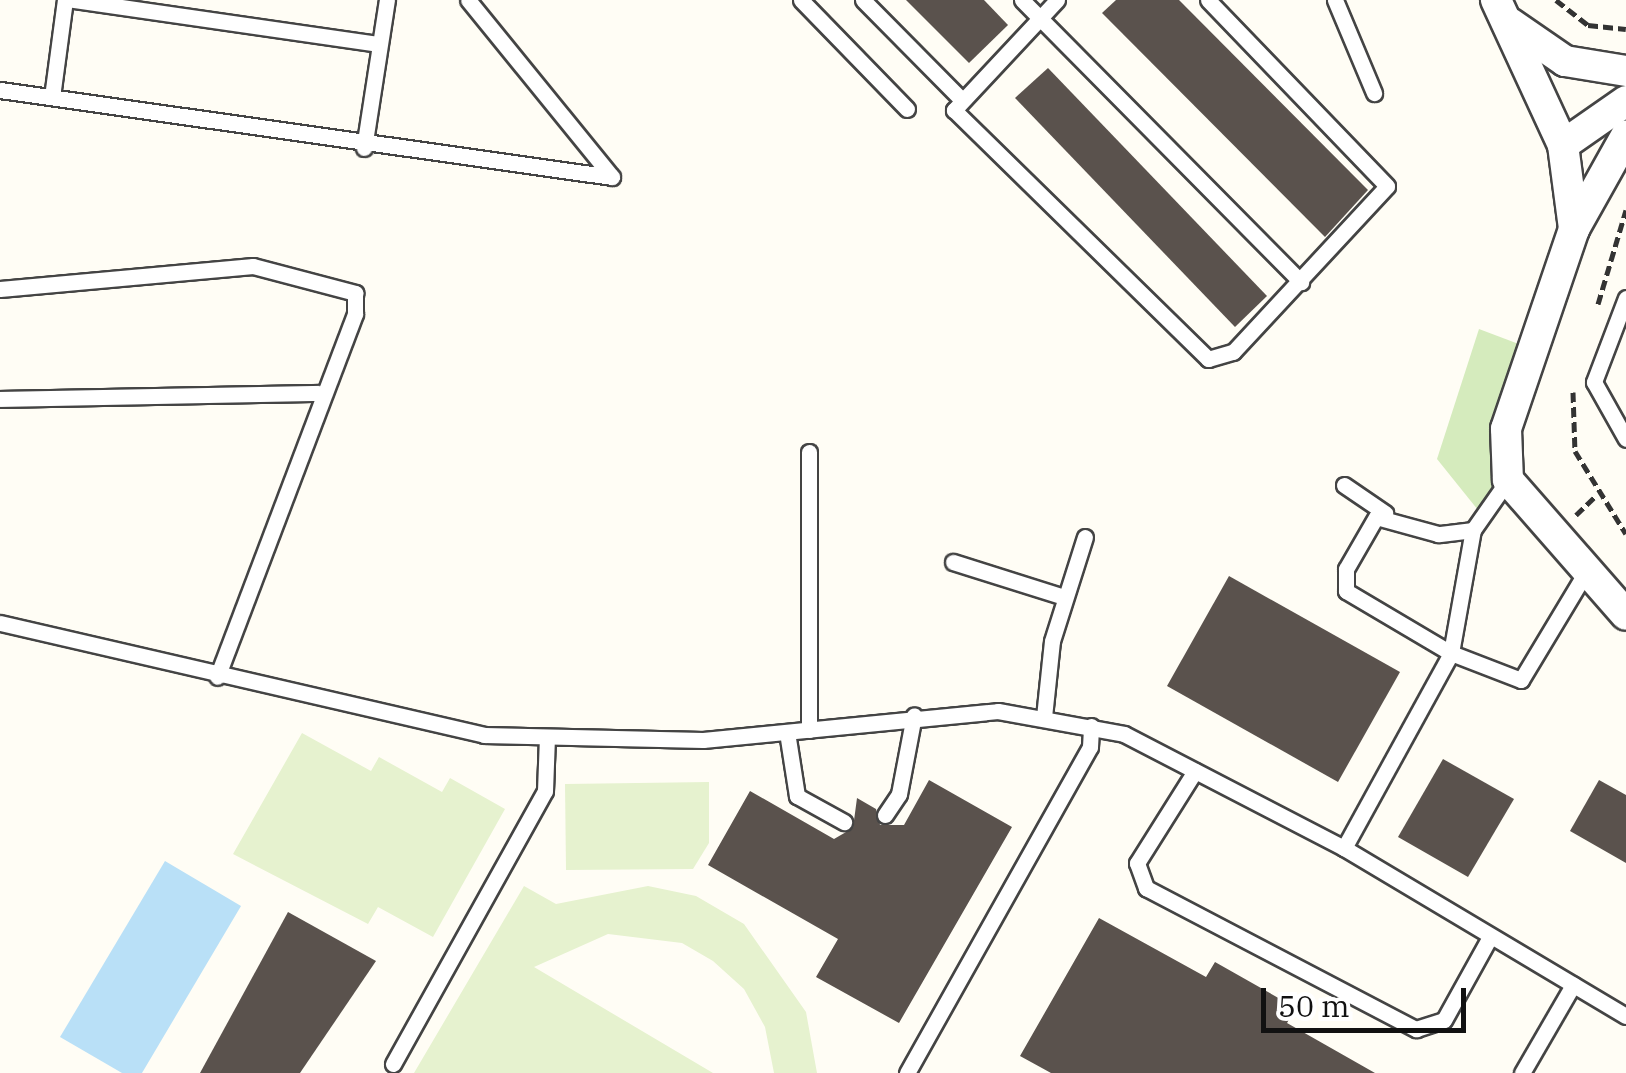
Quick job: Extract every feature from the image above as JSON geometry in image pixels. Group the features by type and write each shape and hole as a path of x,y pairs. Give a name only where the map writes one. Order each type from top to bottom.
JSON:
{"street":[{"path":"1500,9 1565,61 1626,71"},
{"path":"1500,9 1563,145 1574,228"},
{"path":"1563,145 1626,102"},
{"path":"1626,136 1574,228 1506,429 1508,480 1626,615"}],"lane":[{"path":"52,98 65,0"},
{"path":"74,0 380,44"},
{"path":"364,148 388,0"},
{"path":"0,90 364,148 612,178 468,0"},
{"path":"801,0 907,109"},
{"path":"863,0 958,96 958,119 1199,355 1233,352 1378,204 1384,178 1208,0"},
{"path":"1022,0 1302,282"},
{"path":"958,96 1057,0"},
{"path":"1335,0 1374,93"},
{"path":"0,290 253,266 345,286 358,301 318,393 218,677"},
{"path":"1626,298 1594,382 1599,406 1626,439"},
{"path":"0,399 318,393"},
{"path":"809,452 810,730"},
{"path":"1344,848 1451,653 1472,530 1508,480"},
{"path":"1344,485 1385,514 1438,534 1472,530"},
{"path":"1385,514 1346,568 1346,591 1451,653 1521,680 1587,570"},
{"path":"1044,717 1064,597 1085,537"},
{"path":"953,562 1064,597"},
{"path":"0,644 5,625 218,677 484,735 787,732 914,715 1044,717 1091,726 1195,771 1344,848 1626,1016"},
{"path":"886,814 899,794 914,715"},
{"path":"907,1073 1090,747 1091,726"},
{"path":"787,732 797,796 844,822"},
{"path":"392,1064 545,791 547,737"},
{"path":"1195,771 1137,863 1146,888 1416,1029 1444,1020 1490,937"},
{"path":"1522,1073 1573,986"}],"path":[{"path":"1556,0 1588,26 1626,29"}],"green space":[{"path":"1479,329 1532,349 1507,480 1482,515 1437,459"},
{"path":"302,733 371,771 379,757 442,792 450,778 505,809 433,937 378,907 368,924 233,854"},
{"path":"709,782 709,843 693,869 566,870 565,784"},
{"path":"524,886 556,904 648,886 696,896 744,924 806,1012 817,1073 774,1073 765,1027 744,989 713,961 682,943 608,934 534,967 713,1073 414,1073"}],"water":[{"path":"165,861 241,906 142,1073 122,1073 60,1037"}],"building":[{"path":"906,0 984,0 1008,25 969,63"},
{"path":"1116,0 1179,0 1368,190 1325,237 1102,13"},
{"path":"1048,68 1267,296 1235,327 1015,98"},
{"path":"1229,576 1400,672 1338,782 1167,686"},
{"path":"1443,759 1514,799 1468,877 1398,837"},
{"path":"929,780 1012,827 899,1023 816,977 838,939 708,865 750,791 834,839 853,828 857,798 876,809 880,825 904,825"},
{"path":"1599,780 1626,795 1626,863 1570,831"},
{"path":"288,912 376,961 300,1073 200,1073"},
{"path":"1099,918 1206,977 1215,962 1296,1008 1287,1023 1375,1073 1051,1073 1020,1056"}]}
